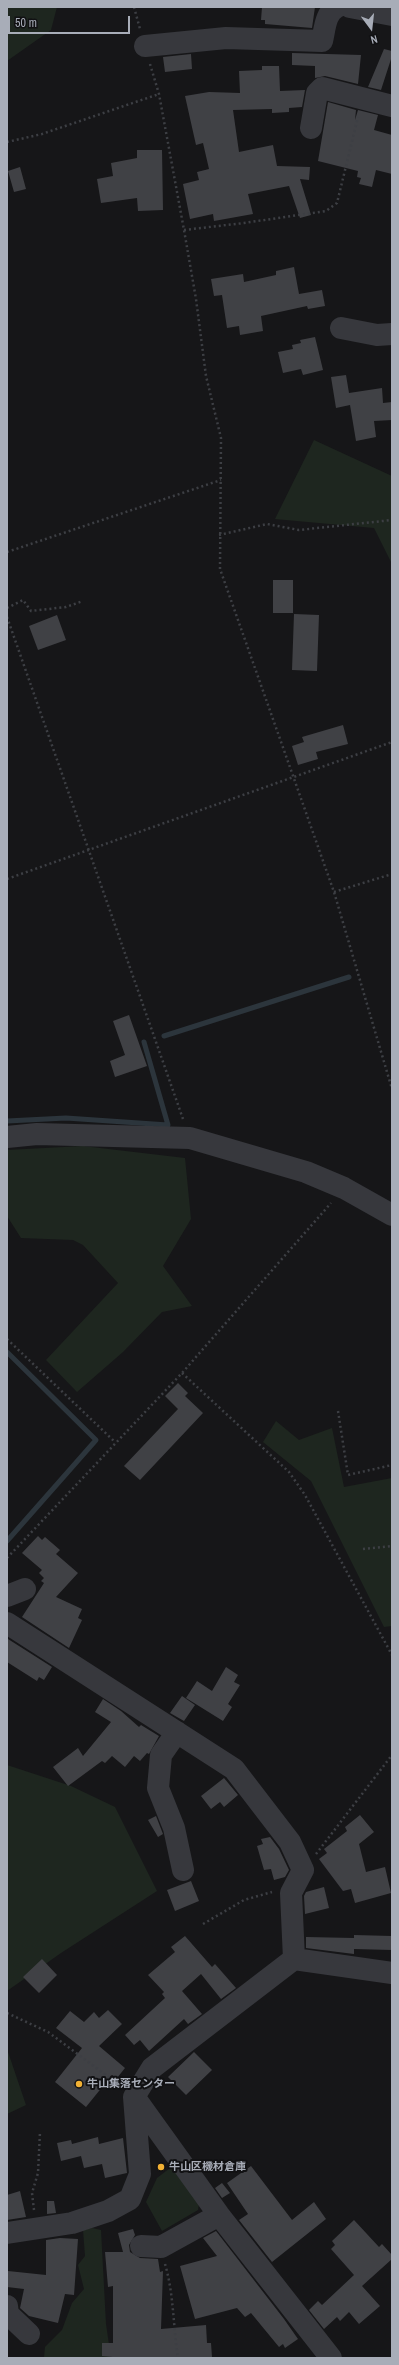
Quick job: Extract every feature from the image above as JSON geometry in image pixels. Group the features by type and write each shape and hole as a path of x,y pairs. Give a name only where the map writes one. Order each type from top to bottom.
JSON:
{"street":[{"path":"145,46 226,38 322,41 328,16 331,10 337,7"},
{"path":"350,7 392,15"},
{"path":"311,128 317,93 322,88 392,106"},
{"path":"341,328 377,335 392,334"},
{"path":"7,1137 37,1134 190,1138 306,1172 344,1188 392,1215"},
{"path":"7,1623 234,1769 290,1842 304,1870 291,1893 294,1959"},
{"path":"177,1732 161,1755 158,1788 174,1828 183,1870"},
{"path":"7,2233 72,2224 108,2211 130,2199 140,2174 134,2097 152,2068 294,1959 392,1973"},
{"path":"134,2097 219,2216 331,2358"},
{"path":"151,2246 219,2216"},
{"path":"7,2306 8,2314 29,2334"}],"path":[{"path":"7,142 42,134 159,94 196,299 206,376 221,438 219,535 220,568 334,892 392,1089"},
{"path":"184,230 244,224 326,211 336,203 363,98"},
{"path":"7,552 221,480"},
{"path":"219,535 267,524 299,530 392,520"},
{"path":"7,608 23,600 31,611 66,607 83,602"},
{"path":"7,617 87,850 190,1138"},
{"path":"7,879 392,742"},
{"path":"334,892 392,874"},
{"path":"7,1558 115,1442 182,1373 344,1188"},
{"path":"7,1339 115,1442"},
{"path":"182,1373 289,1472 305,1495 392,1655"},
{"path":"338,1411 348,1474 392,1465"},
{"path":"363,1549 392,1546"},
{"path":"304,1870 392,1755"},
{"path":"203,1924 244,1900 272,1892 291,1893"},
{"path":"7,2013 48,2032 134,2097"},
{"path":"35,2229 32,2193 38,2173 40,2132"},
{"path":"151,2246 171,2284 173,2328 178,2358"}],"shaded area":[{"path":"7,7 57,7 51,30 7,61"},
{"path":"314,440 392,476 392,564 374,528 275,519"},
{"path":"83,1146 185,1158 191,1219 163,1266 192,1306 162,1312 123,1352 77,1392 46,1360 118,1283 83,1245 73,1240 21,1238 7,1216 7,1150"},
{"path":"276,1421 299,1440 332,1428 344,1487 392,1478 392,1626 384,1627 311,1481 263,1442"},
{"path":"7,1765 71,1786 115,1807 157,1891 61,1953 7,1991"},
{"path":"7,2049 26,2105 7,2114"},
{"path":"174,2165 199,2204 198,2210 162,2231 146,2202 157,2178"},
{"path":"92,2228 101,2230 106,2324 111,2358 44,2358 45,2347 62,2330 72,2303 84,2289 78,2265 85,2256 83,2230"}],"building":[{"path":"262,7 315,7 312,28 265,24 265,20 261,20"},
{"path":"384,49 392,51 392,56 381,90 368,87"},
{"path":"292,53 361,55 358,84 325,76 315,78 315,66 292,65"},
{"path":"191,54 192,69 165,72 163,57"},
{"path":"262,66 279,66 280,91 305,90 302,107 289,108 289,112 272,113 272,109 233,110 239,152 273,145 277,166 310,167 309,180 300,179 311,215 300,218 289,186 248,194 253,214 214,221 213,214 190,219 183,184 199,180 197,172 209,169 203,143 196,145 185,96 209,92 240,93 239,71 262,70"},
{"path":"328,102 356,110 355,120 358,110 378,115 374,130 392,135 392,174 376,170 372,187 359,184 361,178 357,177 358,171 318,161"},
{"path":"137,150 162,150 163,210 138,211 137,198 101,203 97,179 113,176 111,163 137,158"},
{"path":"20,167 26,189 14,192 8,171"},
{"path":"294,267 299,294 322,290 325,306 308,309 307,306 261,316 263,331 240,335 239,326 227,328 222,295 214,296 211,279 243,274 244,282 276,275 276,271"},
{"path":"315,337 323,370 303,375 301,369 283,373 278,352 293,349 292,345 301,343 300,340"},
{"path":"346,375 349,393 382,388 383,403 392,402 392,420 374,421 376,437 356,441 350,405 336,408 331,377"},
{"path":"273,580 293,580 293,613 273,613"},
{"path":"294,614 319,615 317,671 292,670"},
{"path":"57,615 66,640 38,650 29,626"},
{"path":"343,725 348,744 316,752 318,759 298,765 292,746 304,742 302,737"},
{"path":"129,1015 147,1066 115,1077 110,1061 125,1055 113,1021"},
{"path":"178,1383 188,1393 185,1396 203,1413 140,1480 124,1466 178,1409 165,1396"},
{"path":"38,1536 42,1540 45,1537 60,1550 56,1554 78,1573 56,1597 82,1609 78,1618 82,1620 69,1648 22,1617 44,1583 41,1581 44,1578 39,1573 42,1570 22,1553"},
{"path":"8,1639 52,1667 44,1680 39,1677 37,1681 7,1662"},
{"path":"226,1667 238,1675 234,1682 240,1685 228,1704 232,1707 223,1721 186,1698 197,1681 212,1691"},
{"path":"182,1696 195,1705 184,1721 170,1713"},
{"path":"103,1699 121,1711 139,1727 141,1725 159,1736 149,1754 147,1753 140,1761 134,1756 125,1767 112,1756 105,1763 102,1761 68,1786 53,1767 78,1748 83,1756 111,1722 95,1712"},
{"path":"224,1778 238,1795 224,1807 220,1802 211,1809 201,1796"},
{"path":"360,1815 374,1832 359,1844 366,1872 385,1867 391,1893 355,1903 351,1889 343,1891 319,1859 327,1853 324,1849 347,1831 345,1827"},
{"path":"156,1816 163,1834 158,1837 148,1820"},
{"path":"270,1837 279,1849 289,1870 285,1877 274,1880 271,1869 264,1870 257,1846 263,1844 261,1839"},
{"path":"191,1881 199,1901 175,1911 167,1890"},
{"path":"324,1887 329,1908 305,1914 304,1896 306,1892"},
{"path":"354,1935 392,1936 392,1950 354,1949 354,1954 306,1948 306,1937 354,1938"},
{"path":"185,1936 212,1967 215,1964 236,1988 221,1999 201,1974 182,1991 202,2014 188,2024 184,2019 149,2051 140,2040 134,2045 125,2035 165,1998 162,1994 164,1992 148,1975 175,1952 171,1947"},
{"path":"42,1959 57,1975 39,1993 23,1977"},
{"path":"108,2010 122,2024 99,2046 125,2068 117,2078 112,2075 86,2107 55,2082 82,2048 56,2028 70,2011 84,2022 94,2012 99,2018"},
{"path":"194,2052 212,2070 186,2095 168,2077"},
{"path":"98,2137 99,2144 123,2138 127,2173 105,2178 102,2164 84,2168 81,2156 61,2161 57,2143 71,2140 72,2144"},
{"path":"251,2166 292,2220 314,2202 326,2219 272,2262 239,2220 248,2214 227,2183"},
{"path":"222,2183 230,2193 222,2198 215,2188"},
{"path":"20,2191 26,2217 7,2220 7,2195"},
{"path":"47,2201 54,2201 56,2213 47,2214"},
{"path":"354,2220 379,2247 382,2244 392,2255 392,2259 362,2286 380,2306 359,2324 349,2312 340,2321 337,2317 324,2329 309,2310 318,2301 322,2305 354,2275 331,2249 335,2245 332,2241"},
{"path":"133,2229 135,2235 129,2245 130,2252 140,2258 158,2259 160,2272 163,2271 161,2329 206,2325 207,2343 211,2343 212,2357 123,2358 102,2356 102,2343 113,2343 113,2286 108,2287 105,2252 123,2252 118,2233"},
{"path":"216,2231 298,2339 285,2348 283,2344 279,2347 251,2313 245,2317 237,2308 195,2319 180,2266 217,2256 203,2238"},
{"path":"60,2238 78,2239 74,2295 65,2294 58,2323 29,2316 20,2308 24,2289 7,2287 7,2279 8,2271 46,2275 46,2240"}],"waterway":[{"path":"164,1036 349,977"},
{"path":"7,1121 66,1118 168,1125 144,1042"},
{"path":"7,1352 96,1440 7,1541"}],"place":[{"name":"牛山集落センター","path":"79,2084"},
{"name":"牛山区機材倉庫","path":"161,2167"}]}
